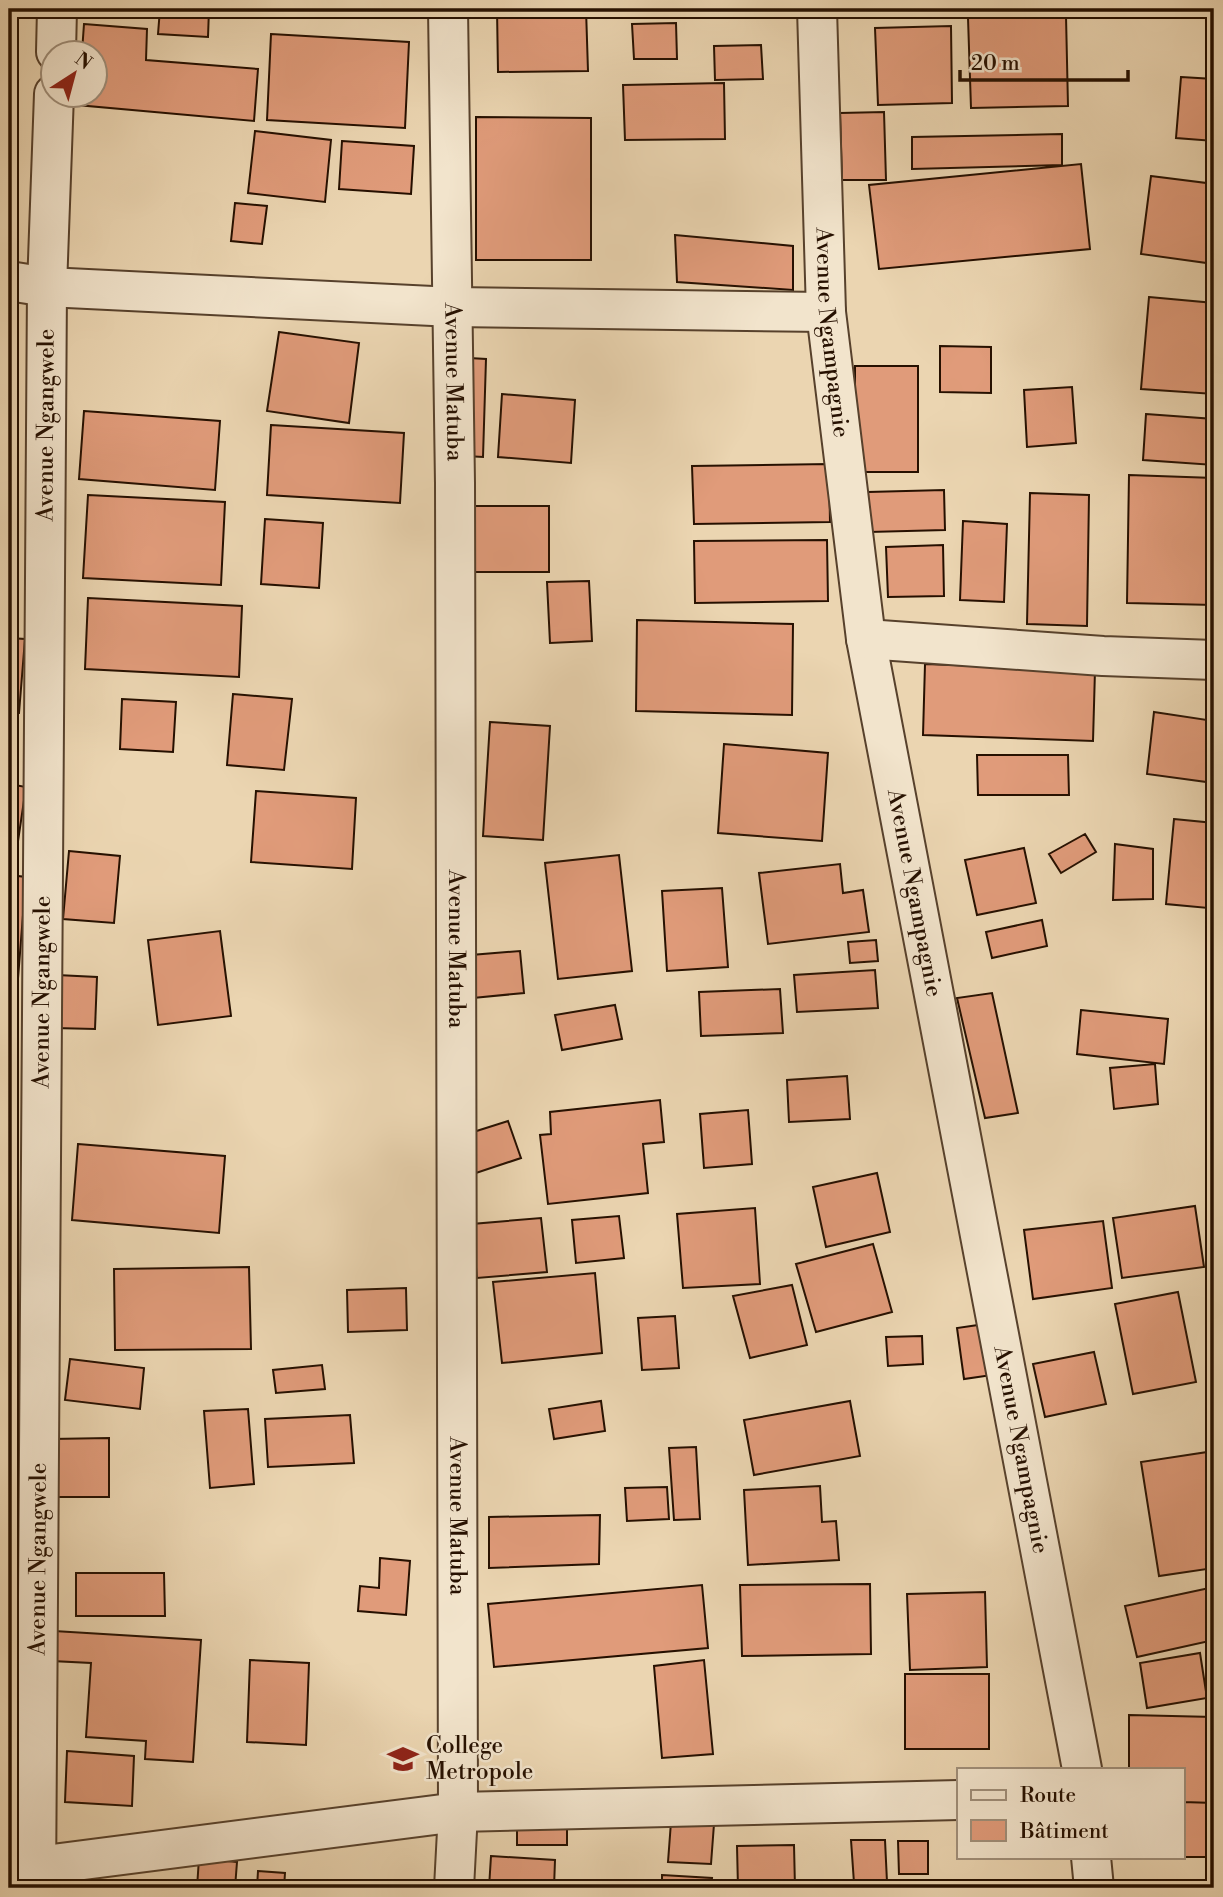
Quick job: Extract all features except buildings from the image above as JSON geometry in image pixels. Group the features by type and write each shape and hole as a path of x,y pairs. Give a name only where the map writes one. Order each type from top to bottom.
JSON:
{"street":[{"path":"56,38 57,9"},
{"name":"Avenue Matuba","path":"448,9 453,307 458,1812 454,1888"},
{"name":"Avenue Ngampagnie","path":"817,9 826,312 866,639 1082,1768"},
{"name":"Avenue Ngangwele","path":"27,1873 47,287 53,108"},
{"path":"9,281 47,287 453,307 826,312"},
{"path":"866,639 1102,656 1214,660"},
{"path":"27,1873 458,1812 957,1800"},
{"path":"1091,1858 1094,1888"}],"place":[{"name":"College Metropole","path":"403,1759"}]}
